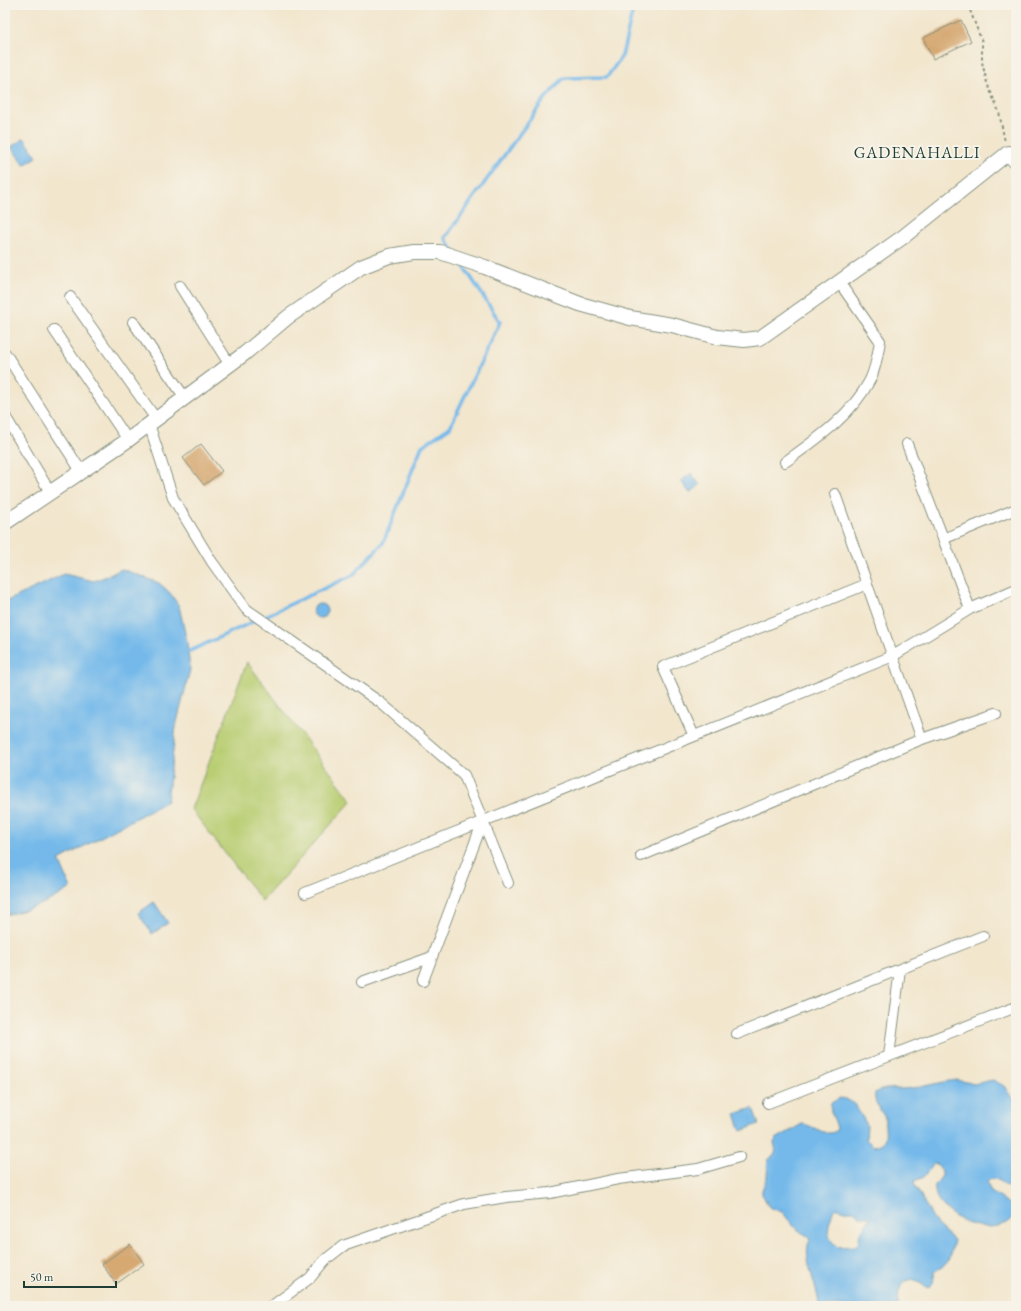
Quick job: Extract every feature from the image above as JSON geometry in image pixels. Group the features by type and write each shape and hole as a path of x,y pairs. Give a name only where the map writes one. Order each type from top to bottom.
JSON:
{"street":[{"path":"5,523 128,440 230,364 288,317 361,267 389,256 414,252 440,252 485,267 580,304 630,318 672,325 717,336 744,340 760,338 903,238 1012,157"},
{"path":"785,462 826,433 840,420 870,380 876,361 880,341 840,282"},
{"path":"180,286 230,364"},
{"path":"70,297 152,421 173,498 212,562 246,609 381,703 464,775 508,883"},
{"path":"133,322 185,398"},
{"path":"54,330 128,440"},
{"path":"5,353 81,472"},
{"path":"5,416 50,492"},
{"path":"907,444 970,609"},
{"path":"835,494 922,739"},
{"path":"943,539 1016,509"},
{"path":"694,736 663,667 867,584"},
{"path":"305,894 893,656 970,609 1016,589"},
{"path":"641,856 922,739 996,714"},
{"path":"423,981 483,821"},
{"path":"737,1034 983,936"},
{"path":"362,982 432,957"},
{"path":"889,1056 900,969"},
{"path":"768,1103 1016,1007"},
{"path":"272,1306 310,1278 325,1260 342,1246 464,1204 506,1197 550,1194 618,1179 698,1169 739,1157"}],"path":[{"path":"968,5 982,42 982,62 1012,157"}],"green space":[{"path":"247,662 352,801 262,901 191,809"}],"water":[{"path":"24,138 37,157 24,165 11,147"},
{"path":"691,473 700,485 690,493 681,481"},
{"path":"122,569 159,583 170,593 179,606 187,642 190,670 176,726 167,801 59,860 71,888 40,905 5,915 5,602 64,574 94,581"},
{"path":"317,604 323,604 327,608 327,614 323,618 317,618 313,614 313,608"},
{"path":"154,902 168,923 152,934 138,913"},
{"path":"958,1080 974,1084 993,1080 1004,1086 1012,1098 1016,1100 1016,1193 996,1179 990,1179 987,1183 991,1192 1013,1206 1014,1213 1012,1219 1001,1225 986,1227 969,1224 954,1216 937,1198 935,1185 942,1176 942,1171 937,1164 933,1164 924,1177 914,1181 915,1186 937,1225 954,1240 950,1258 942,1267 935,1271 933,1283 928,1288 913,1279 905,1281 899,1291 898,1306 819,1306 807,1255 810,1239 808,1236 797,1230 782,1212 769,1207 762,1194 767,1177 768,1160 775,1153 774,1143 776,1139 802,1124 829,1133 837,1130 830,1106 831,1103 840,1098 846,1099 855,1104 867,1125 866,1139 873,1146 881,1144 885,1135 885,1118 876,1103 875,1093 885,1089 902,1089","holes":["837,1208 845,1211 854,1211 861,1217 869,1217 870,1219 860,1234 858,1245 837,1247 831,1240 829,1234 830,1222 835,1209"]},
{"path":"753,1108 759,1124 741,1131 735,1114"}],"building":[{"path":"961,20 971,41 933,59 923,38"},
{"path":"201,444 222,471 204,485 183,458"},
{"path":"130,1244 144,1264 116,1284 102,1264"}],"waterway":[{"path":"454,252 445,238 544,100 564,78 607,77 622,56 634,5"},
{"path":"188,652 353,575 383,543 422,446 450,427 500,322 463,265"}],"district":[{"name":"GADENAHALLI","path":"917,152"}]}
